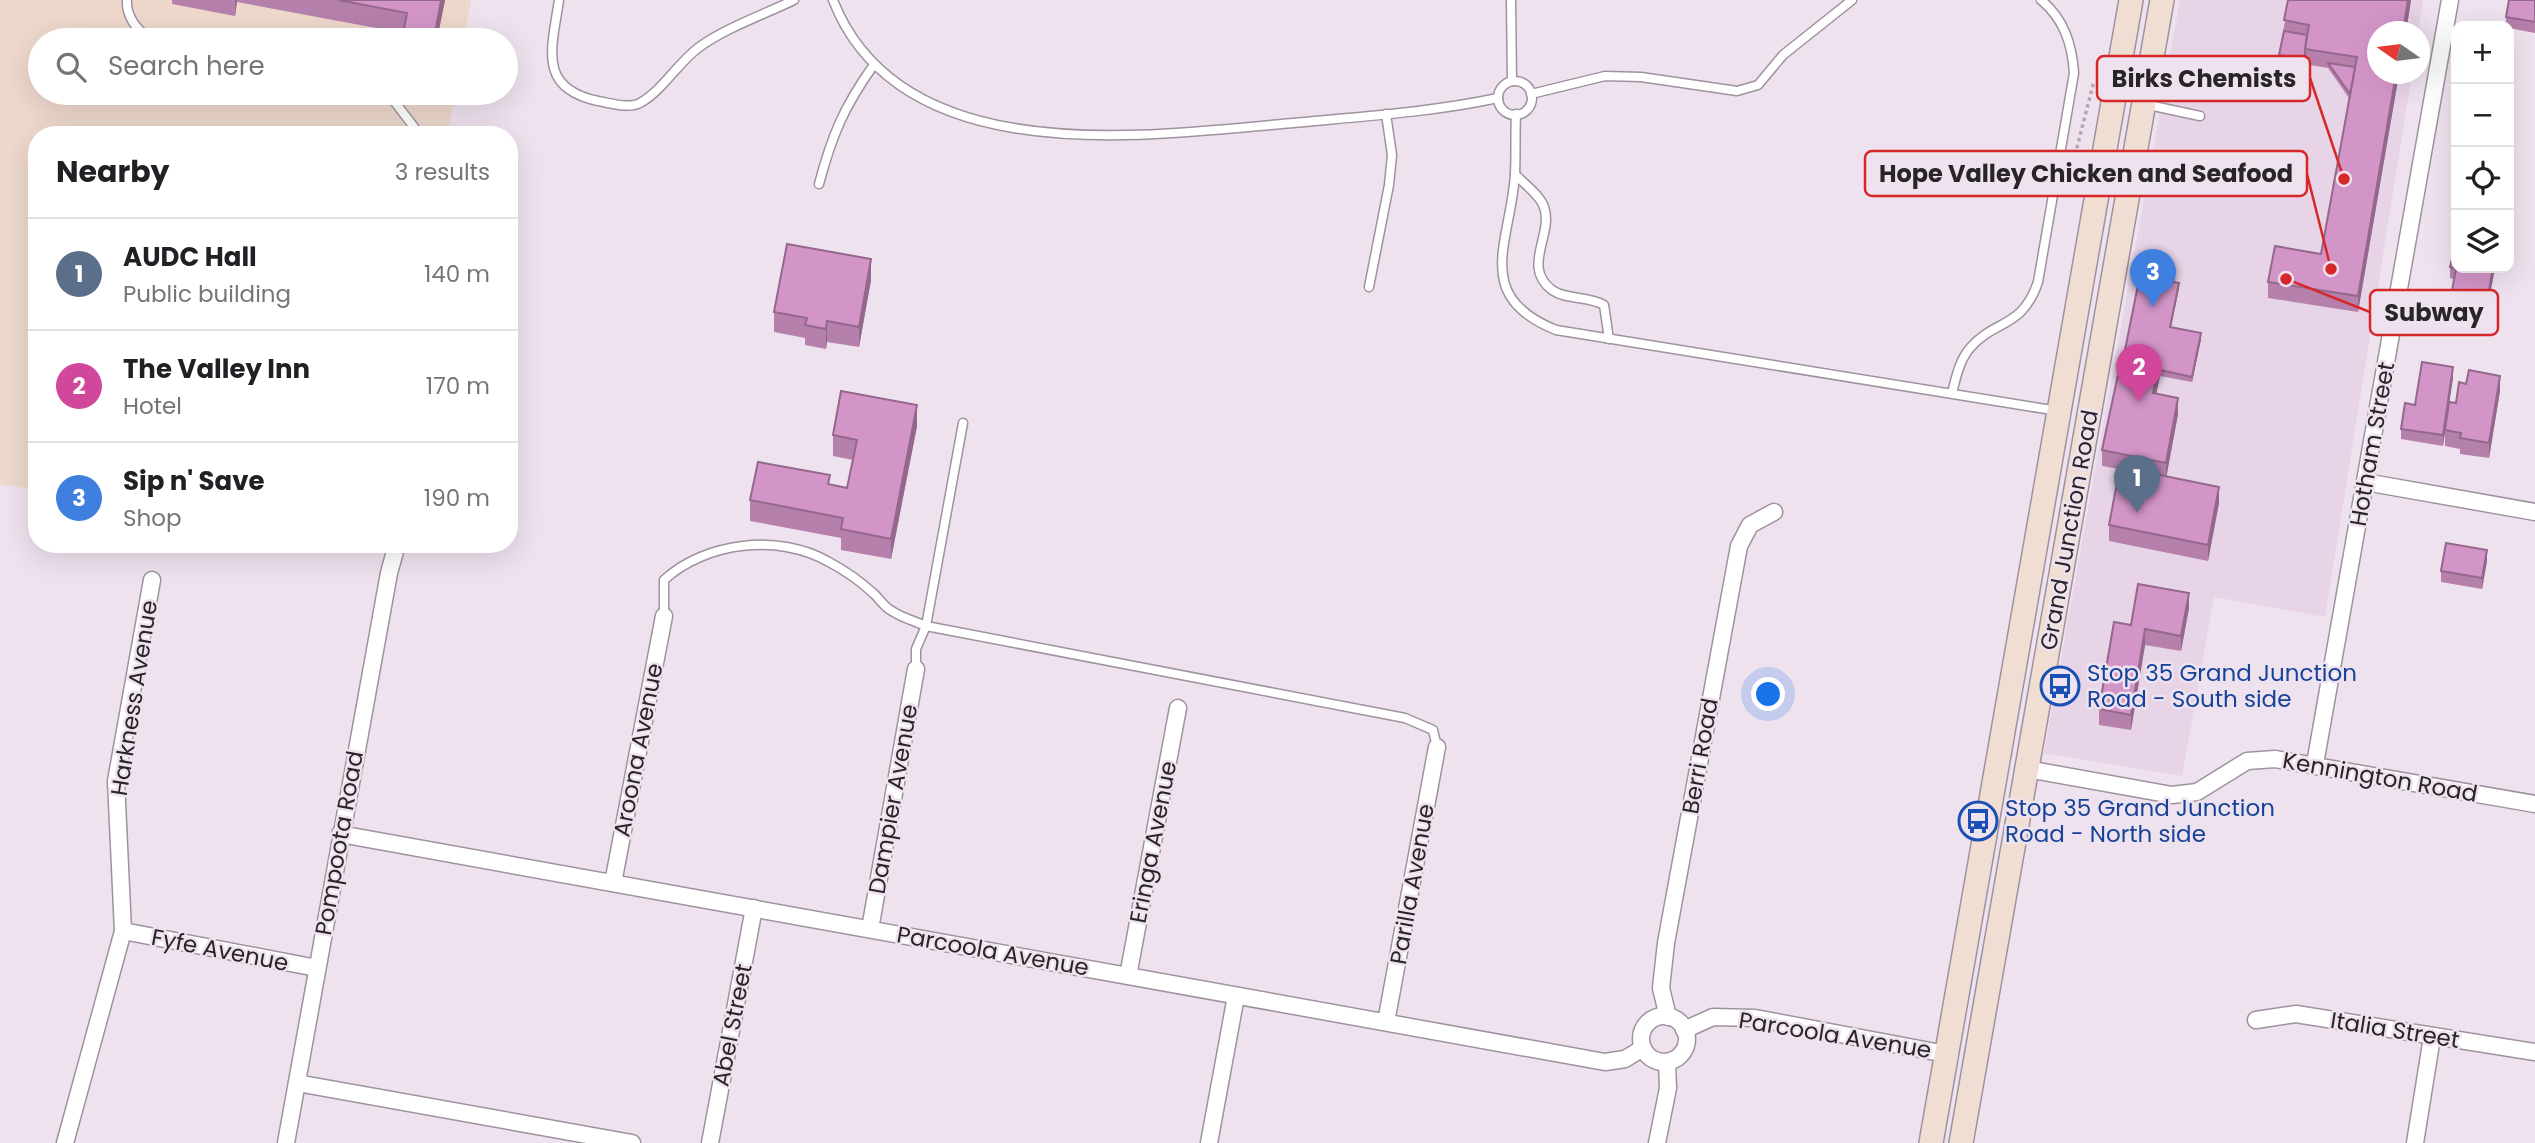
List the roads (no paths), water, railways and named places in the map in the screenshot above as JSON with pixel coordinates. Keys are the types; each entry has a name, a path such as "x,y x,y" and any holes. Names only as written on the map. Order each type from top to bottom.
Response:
{"main road":[{"name":"Grand Junction Road","path":"1961,1143 2162,0"},
{"name":"Grand Junction Road","path":"1931,1143 2118,76 2135,1"},
{"path":"2118,76 2144,103"},
{"path":"2096,201 2134,160"},
{"path":"2059,411 2089,418"},
{"path":"1998,764 2027,769"},
{"path":"1946,1054 1976,1058"}],"street":[{"name":"Hotham Street","path":"2315,764 2450,0"},
{"path":"2365,482 2535,512"},
{"name":"Berri Road","path":"1668,1017 1661,988 1667,943 1739,546 1750,525 1774,512"},
{"name":"Pompoota Road","path":"286,1143 340,834 388,573 394,553"},
{"name":"Harkness Avenue","path":"65,1143 123,932 116,781 152,580"},
{"name":"Aroona Avenue","path":"613,883 664,616"},
{"name":"Dampier Avenue","path":"870,929 916,669"},
{"name":"Eringa Avenue","path":"1128,976 1178,708"},
{"name":"Parilla Avenue","path":"1386,1021 1437,747"},
{"name":"Kennington Road","path":"2027,769 2172,795 2197,792 2248,761 2275,759 2535,804"},
{"name":"Parcoola Avenue","path":"340,834 1605,1062 1625,1059 1643,1048"},
{"name":"Abel Street","path":"710,1143 754,908"},
{"name":"Fyfe Avenue","path":"123,932 317,968"},
{"path":"1209,1143 1236,996"},
{"name":"Italia Street","path":"2256,1020 2297,1014 2535,1052"},
{"path":"1668,1017 1675,1019 1684,1030 1686,1045 1681,1054 1667,1062 1652,1059 1643,1048 1644,1028 1656,1018 1668,1017"},
{"name":"Parcoola Avenue","path":"1684,1030 1713,1017 1755,1018 1946,1054"},
{"path":"2414,1143 2432,1037"},
{"path":"1657,1143 1668,1088 1667,1062"},
{"path":"297,1083 581,1139 632,1143"}],"lane":[{"path":"127,0 128,15 136,28"},
{"path":"559,0 551,53 553,69 563,86 576,96 617,104 637,104 656,92 681,61 702,45 794,0"},
{"path":"833,0 855,45 873,66 904,90 937,108 966,117 1050,131 1115,137 1165,135 1387,114 1498,98"},
{"path":"1511,0 1512,81"},
{"path":"1531,93 1605,76 1642,77 1737,91 1758,85 1806,34 1852,0"},
{"path":"1952,393 1958,368 1971,347 2021,313 2033,299 2038,282 2074,73 2072,47 2055,12 2041,0"},
{"path":"818,184 831,136 852,96 873,66"},
{"path":"1512,81 1523,83 1531,93 1530,105 1516,114 1505,112 1498,98 1502,87 1512,81"},
{"path":"2144,103 2200,116"},
{"path":"397,105 413,126"},
{"path":"1369,287 1389,185 1392,155 1387,114"},
{"path":"1516,114 1515,174 1500,271 1506,293 1536,323 1556,330 1815,374 2059,411"},
{"path":"2134,160 2195,170"},
{"path":"1515,174 1542,202 1546,211 1537,259 1540,274 1548,287 1558,294 1593,299 1604,305 1609,339"},
{"path":"916,669 916,649 926,626 963,423"},
{"path":"664,616 664,580 673,572 714,551 765,545 803,552 831,562 859,580 889,610 926,626 1405,718 1433,730 1437,747"}],"place":[{"name":"Birks Chemists","path":"2344,179"},
{"name":"Hope Valley Chicken and Seafood","path":"2331,269"},
{"name":"Subway","path":"2286,279"},
{"name":"Sip n' Save","path":"2153,307"},
{"name":"The Valley Inn","path":"2139,402"},
{"name":"AUDC Hall","path":"2137,513"},
{"name":"Stop 35 Grand Junction Road - South side","path":"2060,686"},
{"name":"Stop 35 Grand Junction Road - North side","path":"1978,821"}]}
